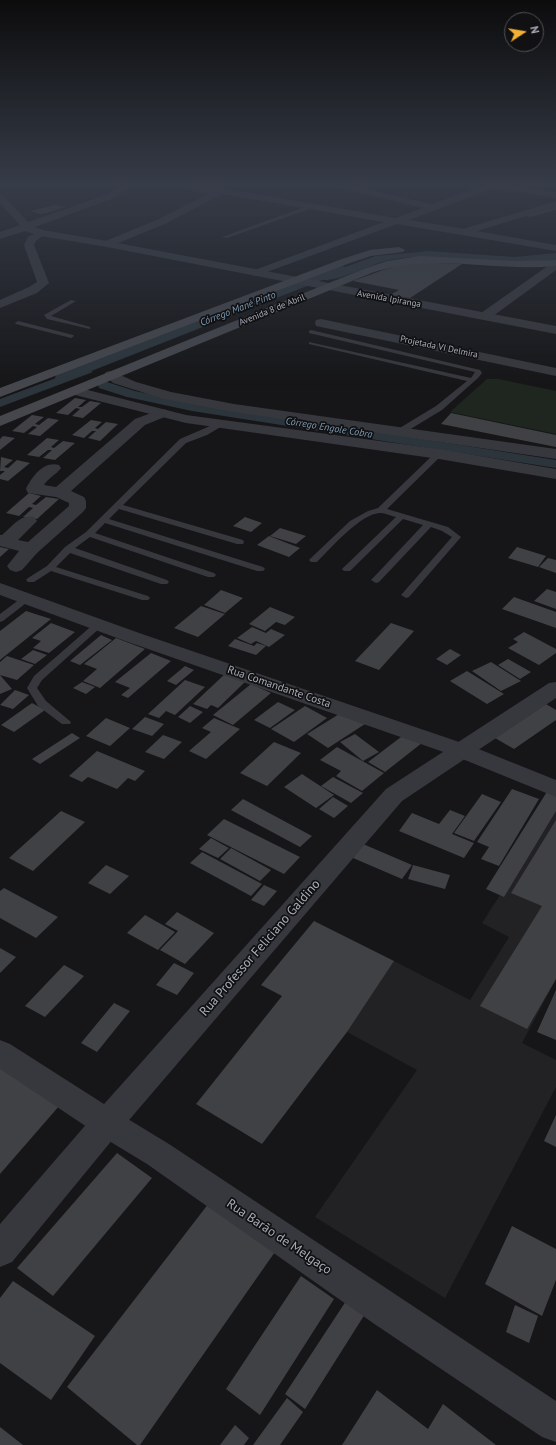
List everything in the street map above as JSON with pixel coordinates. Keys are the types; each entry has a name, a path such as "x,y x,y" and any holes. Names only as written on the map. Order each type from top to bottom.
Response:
{"main road":[{"name":"Avenida 8 de Abril","path":"0,393 299,281 346,261 385,251"},
{"name":"Avenida 8 de Abril","path":"495,251 521,253 535,251"},
{"name":"Avenida 8 de Abril","path":"0,421 326,287 384,265 411,260 444,259 520,265 556,264"}],"street":[{"path":"0,304 33,290 43,283 31,251"},
{"name":"Avenida Ipiranga","path":"145,251 556,330"},
{"path":"256,273 314,251"},
{"path":"485,316 556,264"},
{"path":"536,278 549,281"},
{"name":"Projetada VI Delmira","path":"321,323 556,372"},
{"path":"110,375 131,385 169,396 234,408 556,454"},
{"path":"76,391 162,413 220,425 438,454 556,474"},
{"path":"60,492 140,422 162,413"},
{"path":"16,566 31,549 77,508 78,500 60,492 34,489 38,479 53,468"},
{"path":"3,540 28,521"},
{"path":"3,540 31,549"},
{"name":"Rua Comandante Costa","path":"0,589 29,589 98,625 463,751 556,789"},
{"name":"Rua Professor Feliciano Galdino","path":"0,1250 107,1123 394,795 463,751 556,688"},
{"name":"Rua Barão de Melgaço","path":"0,1052 107,1123 158,1154 386,1310 556,1423"}],"lane":[{"path":"73,301 47,315 49,318 88,328"},
{"path":"18,323 71,336"},
{"path":"310,332 475,369 479,372 472,380 439,408 401,431"},
{"path":"311,343 472,380"},
{"path":"0,619 68,549 89,534 183,441 220,425"},
{"path":"381,510 438,454"},
{"path":"118,506 240,542"},
{"path":"314,560 361,516 381,510 445,529 457,537 406,595"},
{"path":"347,569 402,516"},
{"path":"103,520 260,569"},
{"path":"376,580 429,524"},
{"path":"89,534 211,574"},
{"path":"68,549 164,582"},
{"path":"50,568 145,598"},
{"path":"66,722 47,709 35,695 32,688 38,678 98,625"}],"shaded area":[{"path":"424,251 515,257 556,253 556,260 497,262 414,257 381,262 351,274 330,280 314,278 376,256"},
{"path":"83,368 93,372 0,407 0,399"},
{"path":"487,379 498,379 556,391 556,434 450,412"},
{"path":"556,808 556,979 522,1043 556,1060 556,1087 445,1298 315,1217 417,1070 347,1032 394,961 470,1000 509,937 482,923"}],"building":[{"path":"410,262 462,264 410,298 390,295 399,290 353,281 386,269"},
{"path":"75,398 86,400 78,407 82,407 90,401 101,403 83,418 72,416 80,409 76,408 68,415 56,413"},
{"path":"451,413 556,435 556,447 441,424"},
{"path":"32,415 44,417 35,424 39,425 48,418 59,420 40,436 28,434 37,427 33,426 24,433 12,431"},
{"path":"91,420 102,422 95,428 98,429 106,422 118,424 100,441 88,438 96,431 92,431 84,438 72,435"},
{"path":"3,436 15,438 0,450 0,439"},
{"path":"47,438 59,440 51,447 54,448 63,441 75,443 55,460 43,458 52,450 48,450 39,457 27,455"},
{"path":"1,457 13,460 4,467 8,468 17,460 30,463 8,481 0,479 0,475 5,471 0,471"},
{"path":"29,493 41,496 32,504 36,505 46,497 59,499 37,519 23,517 33,508 29,507 19,516 6,513"},
{"path":"245,517 262,523 251,532 233,526"},
{"path":"280,528 306,536 296,544 270,536"},
{"path":"269,536 300,548 289,557 257,545"},
{"path":"0,547 9,549 0,557"},
{"path":"517,547 546,556 538,567 508,558"},
{"path":"548,558 556,560 556,573 539,567"},
{"path":"547,589 556,592 556,609 534,601"},
{"path":"221,590 243,598 225,613 204,605"},
{"path":"514,597 556,612 556,628 502,609"},
{"path":"201,606 225,614 198,637 174,628"},
{"path":"270,607 295,617 285,625 276,622 265,631 249,624"},
{"path":"26,611 51,619 0,660 0,631"},
{"path":"51,623 75,632 49,653 33,648 41,641 32,638"},
{"path":"391,623 414,631 379,670 355,661"},
{"path":"252,627 266,633 271,629 285,635 269,647 256,641 251,644 237,638"},
{"path":"524,632 556,649 556,653 539,665 508,648 518,642 513,639"},
{"path":"101,635 112,640 80,665 70,661"},
{"path":"116,638 145,649 100,688 83,681 97,669 84,664"},
{"path":"235,639 254,646 257,643 266,646 256,655 228,646"},
{"path":"450,649 461,655 447,665 436,659"},
{"path":"33,650 47,655 35,664 21,659"},
{"path":"151,653 171,661 128,698 121,695 130,688 115,682"},
{"path":"7,656 34,665 17,680 0,675 0,662"},
{"path":"508,659 531,672 520,679 498,665"},
{"path":"491,662 521,681 501,691 472,671"},
{"path":"185,666 194,670 176,685 167,681"},
{"path":"467,671 504,694 487,704 450,681"},
{"path":"226,673 246,681 218,708 211,705 207,709 193,704"},
{"path":"0,675 12,689 0,694"},
{"path":"185,680 205,687 175,715 166,711 159,718 148,714"},
{"path":"82,682 95,687 86,694 73,688"},
{"path":"251,684 271,693 233,725 213,715"},
{"path":"15,690 29,695 13,709 0,705"},
{"path":"278,702 295,710 270,728 254,720"},
{"path":"32,703 45,710 14,732 1,725"},
{"path":"546,704 556,710 556,720 514,749 495,738"},
{"path":"190,706 203,712 190,723 178,717"},
{"path":"305,706 327,718 294,742 271,729"},
{"path":"344,711 365,724 328,748 307,734"},
{"path":"145,717 164,724 152,736 132,729"},
{"path":"106,718 130,728 110,746 86,736"},
{"path":"214,718 240,729 206,759 189,751 211,732 202,728"},
{"path":"72,733 80,738 40,764 32,759"},
{"path":"355,734 379,752 363,761 340,742"},
{"path":"405,734 422,743 385,772 368,762"},
{"path":"163,735 182,742 164,759 145,752"},
{"path":"274,742 301,753 267,786 240,773"},
{"path":"337,747 384,773 362,791 336,776 341,771 320,760"},
{"path":"97,751 145,771 135,781 128,778 117,789 88,777 82,782 69,776"},
{"path":"302,774 334,795 316,808 284,787"},
{"path":"333,777 363,793 351,803 321,786"},
{"path":"512,789 539,799 499,866 481,859 489,847 477,842"},
{"path":"548,790 556,793 556,811 504,897 486,889"},
{"path":"482,794 501,802 474,841 454,833"},
{"path":"333,797 348,806 334,818 319,809"},
{"path":"243,799 312,836 300,847 231,810"},
{"path":"450,810 465,816 452,834 474,843 464,858 399,831 412,813 439,824"},
{"path":"61,811 85,822 33,871 9,858"},
{"path":"224,819 300,857 284,874 207,835"},
{"path":"556,820 556,979 527,1029 480,1006 542,906 511,893"},
{"path":"211,838 229,848 218,858 199,849"},
{"path":"363,844 412,865 402,879 353,858"},
{"path":"231,848 271,870 260,881 220,859"},
{"path":"202,852 262,884 251,896 190,863"},
{"path":"106,865 129,876 110,894 88,883"},
{"path":"413,865 450,875 445,889 408,879"},
{"path":"264,885 277,891 264,906 251,900"},
{"path":"4,888 58,917 36,938 0,918 0,891"},
{"path":"177,912 214,933 185,964 160,950 178,931 165,924"},
{"path":"145,915 175,932 158,950 127,933"},
{"path":"314,921 394,961 347,1032 262,1144 196,1104 282,996 261,985"},
{"path":"0,948 16,957 0,973"},
{"path":"174,963 194,973 177,995 156,985"},
{"path":"64,965 84,976 45,1017 25,1006"},
{"path":"556,990 556,1040 537,1032"},
{"path":"114,1003 130,1011 97,1052 81,1043"},
{"path":"0,1068 60,1105 0,1174"},
{"path":"556,1115 556,1147 544,1141"},
{"path":"117,1153 152,1178 53,1296 17,1268"},
{"path":"209,1203 277,1249 140,1445 137,1445 67,1387"},
{"path":"512,1226 556,1249 556,1280 542,1316 485,1284"},
{"path":"301,1276 334,1299 260,1415 226,1389"},
{"path":"13,1281 95,1336 51,1400 0,1363 0,1298"},
{"path":"346,1301 365,1314 305,1409 285,1394"},
{"path":"515,1305 538,1316 529,1343 506,1332"},
{"path":"377,1390 428,1429 443,1404 496,1445 342,1445"},
{"path":"287,1398 303,1412 280,1445 253,1445"},
{"path":"235,1425 249,1438 244,1445 220,1445"},
{"path":"0,1427 23,1445 0,1445"}],"waterway":[{"name":"Córrego Mané Pinto","path":"61,378 341,269"},
{"name":"Córrego Engole Cobra","path":"104,385 132,394 192,407 556,464"}]}
